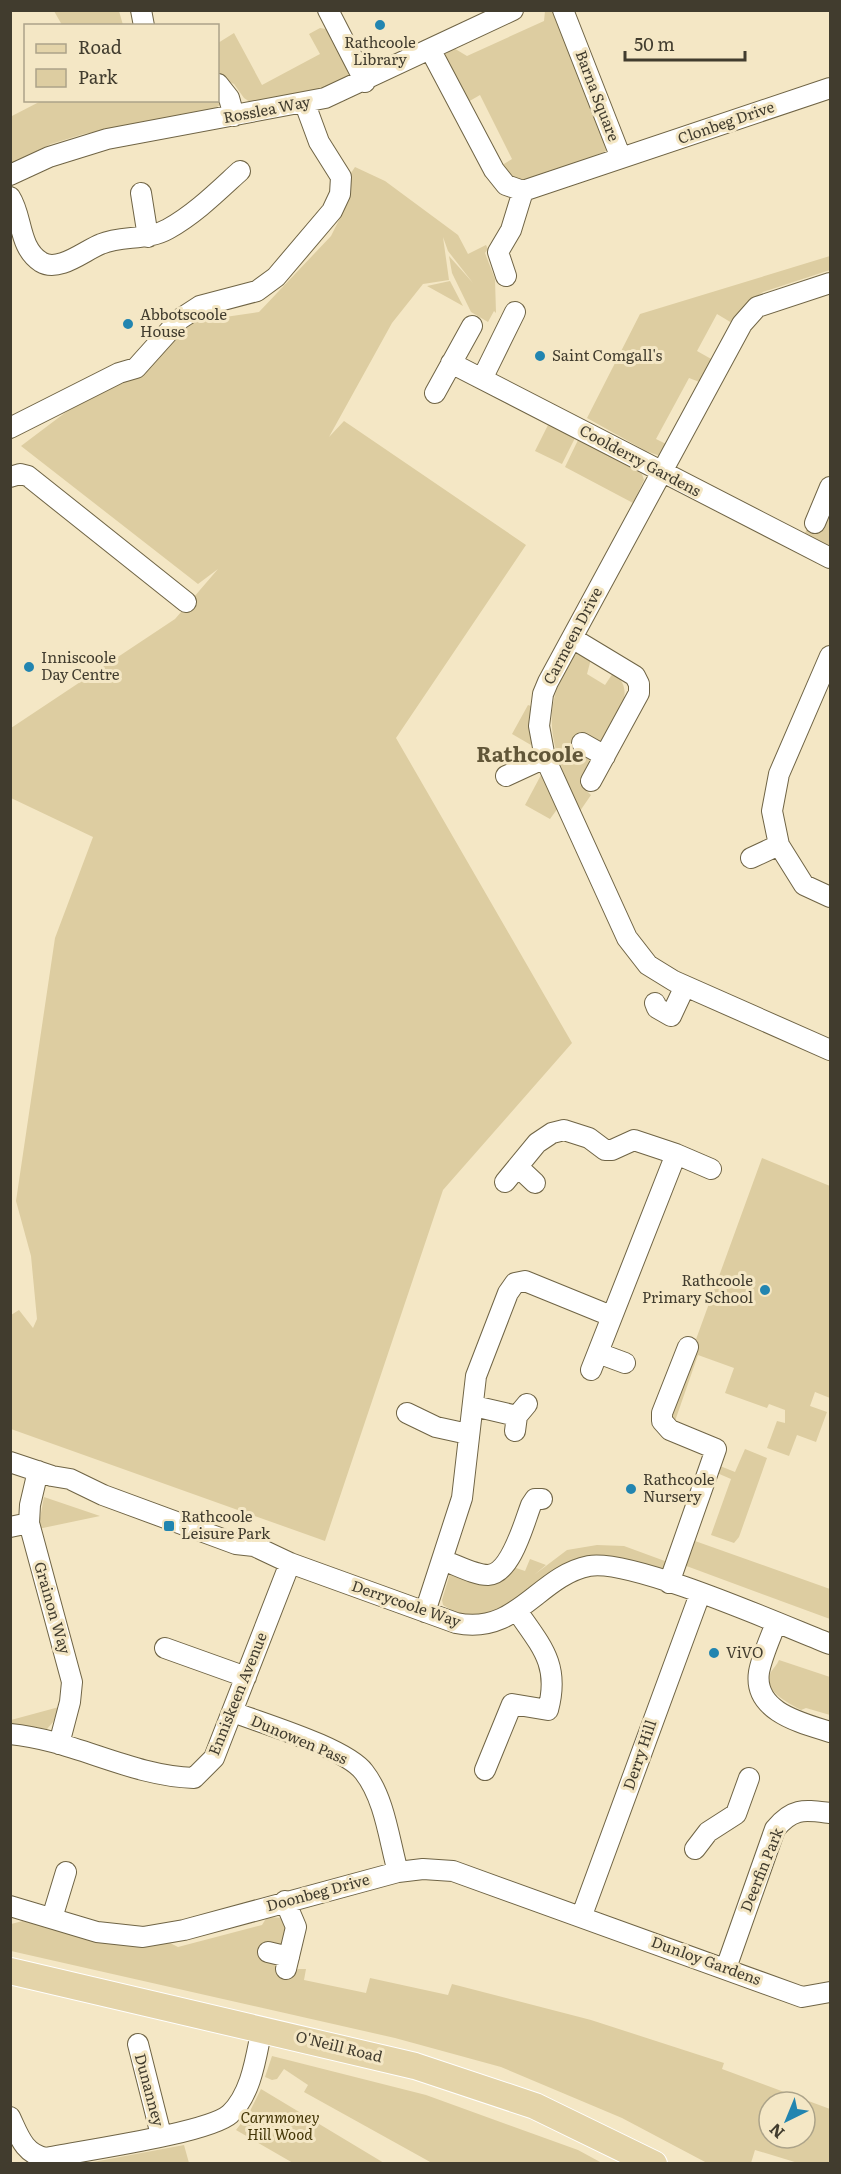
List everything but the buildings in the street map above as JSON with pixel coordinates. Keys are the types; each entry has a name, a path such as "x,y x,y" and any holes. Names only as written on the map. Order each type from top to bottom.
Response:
{"main road":[{"name":"O'Neill Road","path":"10,1971 262,2028 415,2066 535,2106 594,2132 654,2163"}],"street":[{"path":"328,10 365,82"},
{"name":"Rosslea Way","path":"10,176 79,146 304,104 365,82 513,10"},
{"name":"Barna Square","path":"523,191 621,158 563,10"},
{"path":"430,49 494,170 507,185 523,191 511,230 498,252 506,276"},
{"path":"219,85 229,98 234,116"},
{"name":"Clonbeg Drive","path":"621,158 831,88"},
{"path":"10,428 119,373 136,368 180,319 200,306 257,291 276,277 332,210 340,194 341,177 319,142 304,104"},
{"path":"10,197 22,238 42,263 60,264 102,243 148,237 166,230 190,215 240,171"},
{"path":"141,193 148,237"},
{"name":"Carmeen Drive","path":"831,283 757,307 742,324 543,694 539,726 545,758 627,938 648,965 685,986 831,1050"},
{"path":"482,379 515,312"},
{"path":"435,393 472,326"},
{"name":"Coolderry Gardens","path":"451,363 831,558"},
{"path":"10,477 20,474 28,476 186,602"},
{"path":"572,638 634,676 639,684 639,693 591,781"},
{"path":"831,656 774,792 772,811 779,845 804,885 831,897"},
{"path":"582,743 605,756"},
{"path":"506,776 545,758"},
{"path":"751,858 779,845"},
{"path":"655,1003 657,1008 671,1016 685,986"},
{"path":"505,1182 537,1143 552,1133 564,1130 589,1138 605,1150 612,1150 634,1140 711,1169"},
{"path":"625,1363 595,1362 676,1154"},
{"path":"518,1167 536,1183"},
{"path":"426,1612 462,1498 476,1376 508,1293 515,1283 525,1281 611,1316"},
{"path":"669,1583 716,1449 670,1430 662,1421 662,1413 688,1347"},
{"path":"474,1406 520,1417"},
{"path":"407,1413 436,1427 468,1434"},
{"name":"Derrycoole Way","path":"10,1462 79,1482 103,1495 236,1544 251,1545 290,1563 470,1626 501,1620 556,1583 588,1566 605,1565 669,1583 831,1644"},
{"name":"Grainon Way","path":"38,1471 30,1505 20,1525 72,1682 70,1702 59,1744"},
{"path":"442,1560 481,1574 490,1575 498,1571 510,1557 531,1505 536,1499 542,1499"},
{"name":"Enniskeen Avenue","path":"10,1734 59,1744 165,1777 194,1778 214,1758 290,1563"},
{"name":"Derry Hill","path":"582,1916 700,1594"},
{"path":"485,1770 487,1741 512,1704 548,1710 553,1688 548,1659 517,1611"},
{"path":"776,1623 759,1673 761,1692 771,1707 794,1720 831,1732"},
{"path":"165,1648 246,1677"},
{"name":"Dunowen Pass","path":"233,1713 344,1755 363,1770 378,1797 398,1872"},
{"path":"695,1849 708,1832 736,1814 750,1778"},
{"name":"Deerfin Park","path":"726,1968 775,1829 786,1816 804,1810 831,1813"},
{"name":"Doonbeg Drive","path":"10,1906 97,1932 143,1937 184,1930 398,1872 423,1869 453,1871 582,1916"},
{"path":"52,1918 66,1872"},
{"path":"268,1952 288,1963 296,1927 285,1901"},
{"name":"Dunloy Gardens","path":"582,1916 802,1996 831,1992"},
{"name":"Dunanney","path":"10,2117 24,2146 33,2155 46,2158 218,2122 230,2114 247,2086 262,2028"},
{"name":"Dunanney","path":"138,2044 161,2135"}],"green space":[{"path":"54,11 119,11 123,24 61,24"},
{"path":"545,11 554,11 607,139 606,151 532,183 512,181 494,170 512,159 480,95 461,106 445,55 452,47 467,56 544,21"},
{"path":"320,28 326,29 349,72 348,79 301,96 250,102 244,98 234,84 219,77 219,42 234,33 262,85 320,54 309,34"},
{"path":"219,99 220,105 210,111 84,134 51,144 11,164 10,117 39,102 219,102"},
{"path":"355,167 385,181 458,235 468,254 486,245 488,249 485,253 495,279 496,313 494,311 488,322 471,312 452,273 449,256 473,283 448,251 443,237 449,280 423,284 392,323 329,437 344,421 526,545 396,738 572,1043 443,1190 325,1541 11,1429 11,1315 19,1310 33,1328 37,1319 31,1256 16,1201 55,938 93,837 11,798 11,728 175,619 218,569 198,584 21,446 184,323 259,312 331,236 344,210 345,182"},
{"path":"830,256 830,270 763,292 754,298 732,323 717,314 697,351 713,360 702,383 689,378 656,439 668,445 660,456 646,451 587,418 640,314"},
{"path":"450,281 463,306 427,286"},
{"path":"549,423 576,436 562,464 535,451"},
{"path":"579,438 642,474 644,480 633,503 565,467"},
{"path":"830,516 830,547 804,535 808,527 820,532"},
{"path":"577,653 591,659 587,674 605,685 613,673 621,680 624,688 622,707 602,743 580,732 572,746 592,761 580,785 591,795 580,811 560,762 552,729 555,695 567,667"},
{"path":"528,705 531,706 531,745 512,734"},
{"path":"541,775 558,808 550,819 525,805"},
{"path":"762,1158 830,1186 830,1398 815,1392 810,1406 827,1412 816,1442 797,1435 789,1456 767,1448 777,1421 785,1423 785,1410 769,1404 767,1408 725,1393 734,1368 698,1355 675,1421 667,1419"},
{"path":"745,1449 767,1458 739,1537 734,1543 711,1535 731,1479 717,1473 720,1466 735,1472"},
{"path":"44,1497 100,1516 38,1529"},
{"path":"695,1541 830,1589 830,1619 681,1564 690,1543"},
{"path":"597,1545 624,1546 673,1564 665,1574 610,1557 502,1610 483,1616 458,1614 443,1605 442,1600 451,1570 510,1566 525,1571 530,1559 546,1565 534,1575 567,1550"},
{"path":"779,1660 830,1677 830,1715 806,1708 801,1710 778,1696 770,1685 769,1679"},
{"path":"59,1707 53,1722 47,1729 11,1724 11,1720"},
{"path":"267,1917 284,1918 287,1924 277,1963 287,1976 298,1969 306,1969 304,1980 366,1993 370,1978 448,1995 452,1984 591,2020 724,2063 722,2069 779,2090 757,2090 757,2150 817,2150 817,2104 830,2109 830,2163 798,2163 755,2150 751,2163 707,2163 622,2118 501,2067 395,2038 11,1951 11,1924 23,1921 118,1945 170,1943 178,1947 262,1925"},
{"path":"272,2056 426,2095 578,2150 602,2163 432,2163 304,2092 308,2085 284,2069 277,2079 272,2080 265,2077"},
{"name":"Carnmoney Hill Wood","path":"261,2089 384,2163 293,2163 236,2130 249,2113"},
{"path":"184,2145 189,2163 88,2163"}],"place":[{"name":"Rathcoole Library","path":"380,25"},
{"name":"Abbotscoole House","path":"128,324"},
{"name":"Saint Comgall's","path":"540,356"},
{"name":"Inniscoole Day Centre","path":"29,667"},
{"name":"Rathcoole Primary School","path":"765,1290"},
{"name":"Rathcoole Nursery","path":"631,1489"},
{"name":"Rathcoole Leisure Park","path":"169,1526"},
{"name":"ViVO","path":"714,1653"}],"district":[{"name":"Rathcoole","path":"530,755"}]}
